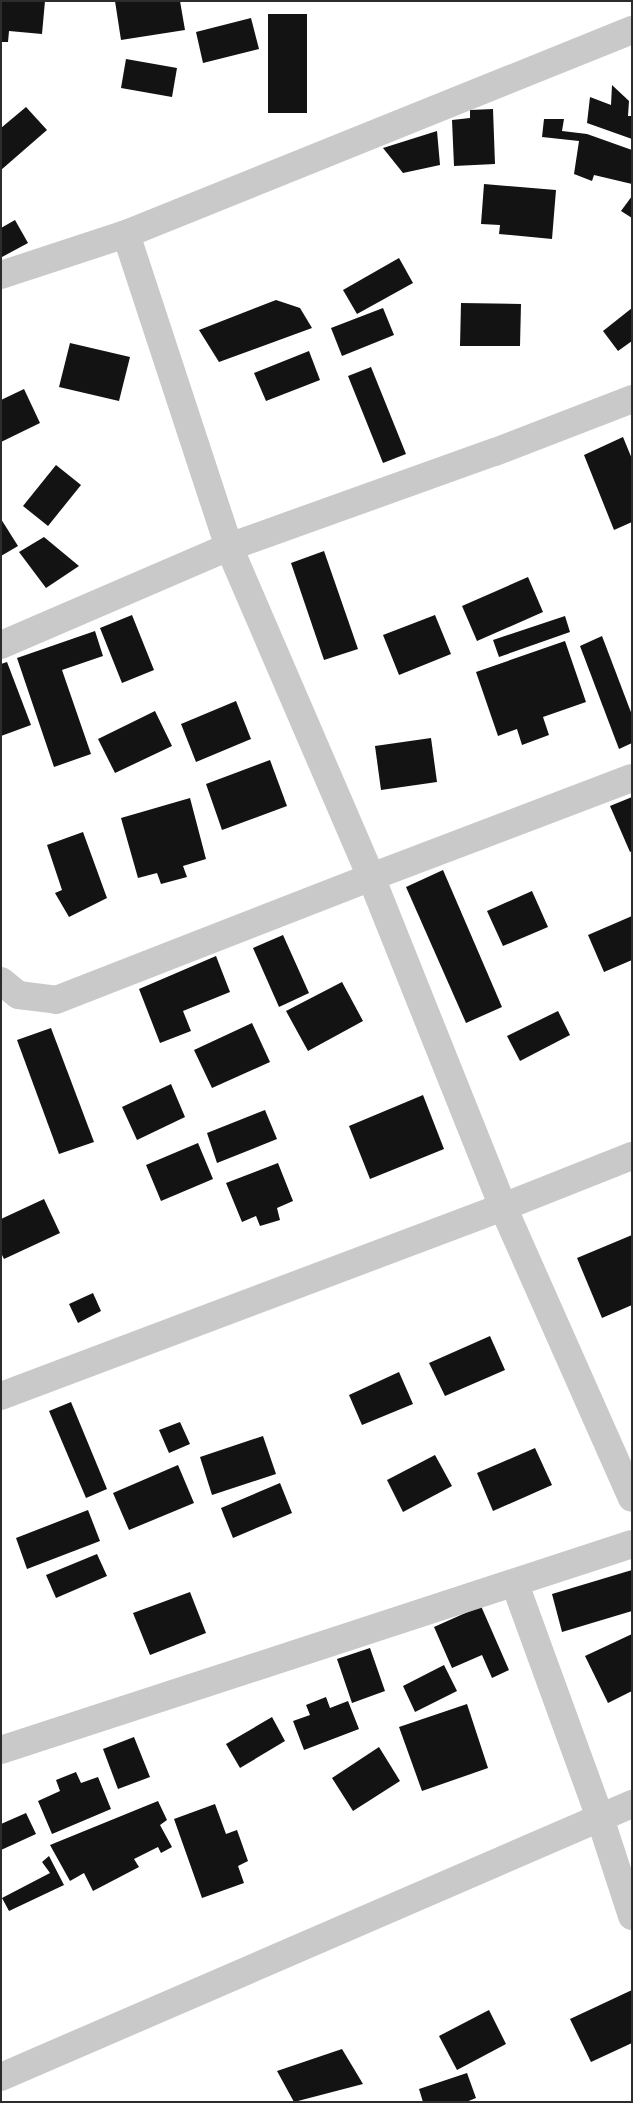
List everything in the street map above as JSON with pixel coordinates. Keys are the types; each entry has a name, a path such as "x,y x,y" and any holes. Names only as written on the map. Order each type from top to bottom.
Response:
{"street":[{"path":"1,275 126,234 632,30"},
{"path":"126,234 229,547 371,876 503,1207 632,1498"},
{"path":"1,645 229,547 495,452 632,399"},
{"path":"1,981 18,995 56,1000 371,876 632,778"},
{"path":"1,1396 503,1207 632,1156"},
{"path":"1,1750 515,1584 632,1544"},
{"path":"515,1584 600,1818 632,1916"},
{"path":"1,2077 632,1804"}],"building":[{"path":"1,1 45,1 42,34 9,31 8,42 1,42"},
{"path":"115,1 180,1 185,30 121,40"},
{"path":"268,14 307,14 307,113 268,113"},
{"path":"251,18 259,49 203,63 196,32"},
{"path":"126,59 177,68 172,97 121,88"},
{"path":"612,85 629,101 628,116 632,116 632,139 587,123 590,97 611,105"},
{"path":"26,107 47,130 1,170 1,128"},
{"path":"493,109 495,164 454,166 452,120 470,118 470,110"},
{"path":"544,119 564,119 562,131 587,134 632,150 632,184 594,175 592,181 574,174 579,141 542,137"},
{"path":"437,131 440,165 403,173 383,148"},
{"path":"484,184 556,190 552,239 499,234 500,225 481,224"},
{"path":"632,196 632,218 621,211"},
{"path":"15,220 28,243 2,257 1,228"},
{"path":"399,258 413,283 357,314 343,290"},
{"path":"276,300 300,308 312,328 219,362 199,330"},
{"path":"461,303 521,304 520,346 460,346"},
{"path":"383,308 394,335 342,356 331,328"},
{"path":"632,308 632,341 618,351 603,331"},
{"path":"70,343 130,357 119,401 59,387"},
{"path":"309,351 320,380 266,401 254,373"},
{"path":"371,367 406,454 383,463 348,376"},
{"path":"24,389 40,423 1,442 1,400"},
{"path":"623,437 632,459 632,522 614,530 584,455"},
{"path":"56,465 81,485 48,526 23,506"},
{"path":"1,519 18,546 1,556"},
{"path":"44,537 79,566 46,588 19,552"},
{"path":"324,551 358,649 324,660 291,563"},
{"path":"528,577 543,612 477,641 462,606"},
{"path":"132,615 154,670 122,683 100,628"},
{"path":"435,615 451,654 399,675 383,635"},
{"path":"565,616 570,632 499,657 493,640"},
{"path":"95,631 103,656 62,670 91,754 54,767 17,658"},
{"path":"602,636 632,715 632,743 619,749 580,646"},
{"path":"565,641 586,702 543,717 549,735 522,745 517,729 498,736 476,672"},
{"path":"7,662 31,725 1,736 1,664"},
{"path":"236,701 251,739 196,762 181,724"},
{"path":"155,711 172,746 115,773 98,739"},
{"path":"431,738 437,782 381,790 375,746"},
{"path":"270,760 287,806 222,830 206,784"},
{"path":"632,797 632,851 630,852 610,806"},
{"path":"190,798 206,859 183,866 187,877 161,884 157,873 138,878 121,818"},
{"path":"83,832 107,898 69,917 55,893 62,890 47,845"},
{"path":"443,870 502,1007 466,1023 406,887"},
{"path":"532,891 548,927 503,946 487,911"},
{"path":"632,916 632,960 604,972 588,935"},
{"path":"283,935 309,993 279,1007 253,948"},
{"path":"216,956 230,992 183,1011 191,1031 160,1043 139,989"},
{"path":"342,982 363,1021 308,1051 286,1011"},
{"path":"558,1011 570,1035 520,1061 507,1036"},
{"path":"252,1023 270,1062 212,1088 194,1050"},
{"path":"51,1028 94,1142 59,1154 17,1040"},
{"path":"171,1084 185,1117 137,1140 122,1107"},
{"path":"423,1095 444,1149 370,1179 349,1126"},
{"path":"265,1110 277,1139 217,1163 207,1133"},
{"path":"198,1143 213,1179 161,1201 146,1165"},
{"path":"278,1163 293,1201 277,1208 280,1220 260,1226 256,1216 242,1222 226,1183"},
{"path":"44,1199 60,1233 4,1259 1,1253 1,1219"},
{"path":"632,1235 632,1305 602,1318 577,1258"},
{"path":"93,1293 101,1311 78,1323 69,1304"},
{"path":"490,1336 505,1370 445,1396 429,1363"},
{"path":"399,1372 413,1404 362,1425 349,1395"},
{"path":"71,1402 107,1489 86,1498 49,1411"},
{"path":"180,1422 190,1444 169,1453 159,1430"},
{"path":"263,1436 276,1474 212,1495 200,1457"},
{"path":"535,1448 552,1485 493,1511 477,1473"},
{"path":"435,1455 452,1486 403,1512 387,1480"},
{"path":"178,1465 194,1503 129,1530 113,1493"},
{"path":"280,1483 292,1513 233,1538 221,1508"},
{"path":"88,1510 100,1541 27,1569 16,1538"},
{"path":"97,1554 107,1576 56,1598 46,1575"},
{"path":"632,1570 632,1611 562,1632 552,1594"},
{"path":"190,1592 206,1633 150,1655 133,1613"},
{"path":"481,1606 509,1670 492,1678 482,1655 452,1668 434,1627"},
{"path":"632,1634 632,1691 608,1703 585,1656"},
{"path":"370,1648 385,1691 352,1703 337,1659"},
{"path":"444,1665 457,1691 415,1712 403,1686"},
{"path":"326,1697 330,1708 348,1701 359,1729 304,1750 293,1721 310,1715 306,1705"},
{"path":"467,1704 488,1768 422,1791 399,1727"},
{"path":"272,1717 285,1741 240,1768 226,1744"},
{"path":"134,1737 150,1777 118,1789 103,1749"},
{"path":"379,1747 400,1781 353,1811 332,1778"},
{"path":"76,1772 81,1783 98,1777 111,1809 52,1834 38,1801 60,1791 56,1780"},
{"path":"158,1801 167,1820 160,1825 172,1847 161,1853 158,1847 134,1859 139,1867 93,1891 84,1873 70,1881 50,1845"},
{"path":"215,1804 226,1834 237,1830 248,1861 238,1866 244,1883 202,1898 174,1819"},
{"path":"26,1813 36,1834 1,1850 1,1824"},
{"path":"49,1856 64,1885 9,1911 2,1898 50,1873 42,1862"},
{"path":"632,1990 632,2043 591,2062 570,2019"},
{"path":"489,2010 506,2044 457,2070 439,2036"},
{"path":"342,2049 363,2084 294,2102 277,2071"},
{"path":"467,2073 476,2098 466,2102 423,2102 419,2089"}]}
